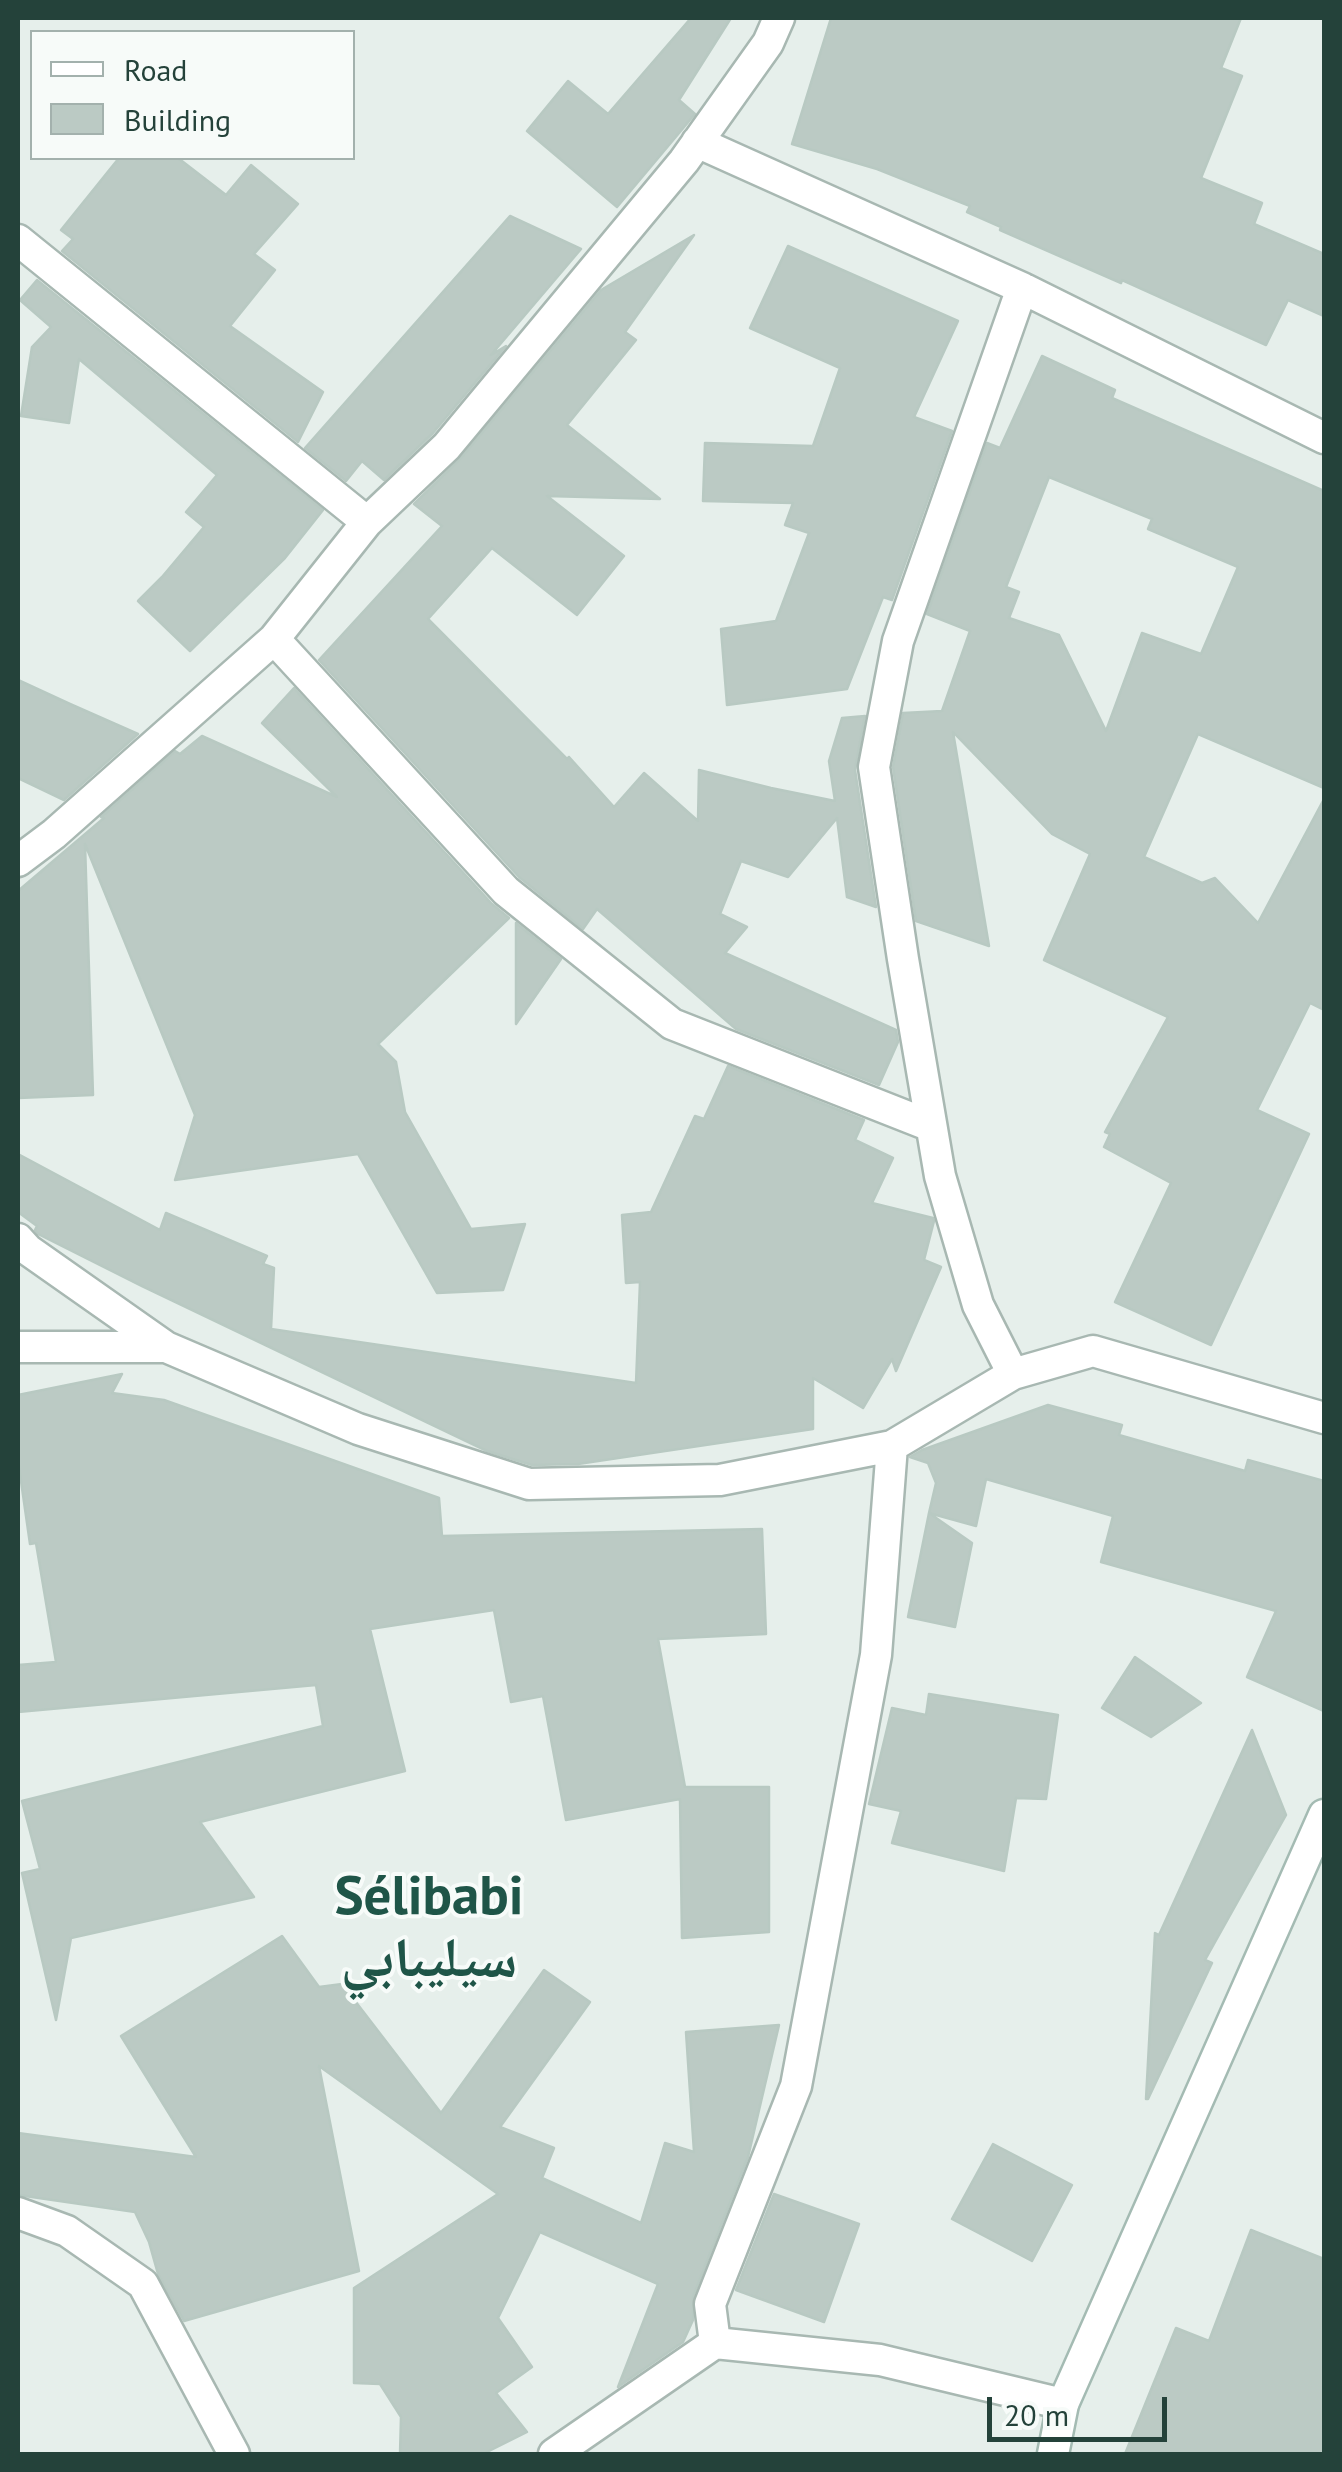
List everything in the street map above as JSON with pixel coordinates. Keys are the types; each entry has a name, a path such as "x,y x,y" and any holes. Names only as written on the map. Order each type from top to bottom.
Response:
{"street":[{"path":"18,862 274,639 367,522 447,446 684,161 768,43 779,18"},
{"path":"697,142 1022,288 1324,438"},
{"path":"18,240 367,522"},
{"path":"1013,1374 978,1305 940,1176 874,767 898,641 1022,288"},
{"path":"274,639 506,891 672,1024 932,1126"},
{"path":"18,1239 166,1347 358,1429 530,1484 720,1480 892,1446 1013,1374 1093,1351 1324,1418"},
{"path":"18,1347 166,1347"},
{"path":"715,2343 710,2304 796,2086 876,1655 892,1446"},
{"path":"1053,2454 1063,2404 1324,1815"},
{"path":"18,2212 67,2231 143,2284 234,2454"},
{"path":"554,2454 715,2343 880,2360 1063,2404"}],"building":[{"path":"691,18 731,18 679,100 695,114 617,207 527,131 568,81 608,114"},
{"path":"831,18 1241,18 1221,68 1242,76 1201,178 1262,203 1254,224 1324,254 1324,316 1288,300 1266,345 1000,230 1001,227 967,212 970,206 877,169 792,144"},
{"path":"117,160 181,160 226,195 251,165 298,204 254,254 275,270 230,326 323,392 298,442 62,251 73,239 61,230"},
{"path":"510,216 581,249 491,355 506,346 433,433 384,480 362,461 346,481 305,448"},
{"path":"694,235 625,332 636,340 567,425 660,499 547,496 624,556 577,615 492,548 428,619 569,757 614,807 644,773 698,821 699,770 835,801 829,761 842,718 865,716 855,770 876,907 847,897 837,818 788,877 741,861 720,914 747,927 725,953 896,1030 898,1042 879,1085 736,1029 597,909 583,929 519,877 319,660 442,526 414,504 461,458 601,290"},
{"path":"788,246 958,321 914,417 952,431 892,600 883,597 847,689 727,705 721,629 776,621 809,533 785,525 793,503 703,501 705,443 813,446 840,368 750,328"},
{"path":"37,280 323,510 285,558 190,651 138,601 204,527 186,512 217,475 79,359 69,423 21,416 32,347 51,327 20,300"},
{"path":"1042,356 1115,390 1112,398 1324,491 1324,788 1198,734 1144,857 1202,883 1215,878 1258,923 1324,799 1324,1010 1310,1003 1257,1110 1309,1134 1211,1345 1115,1302 1171,1183 1104,1147 1110,1134 1105,1132 1168,1017 1044,960 1090,854 1052,834 953,732 989,946 916,921 893,767 903,713 942,711 970,631 927,614 987,443 1000,448","holes":["1049,477 1152,519 1148,529 1238,567 1201,654 1142,633 1106,731 1059,635 1009,618 1019,592 1006,587"]},
{"path":"18,680 138,734 64,800 18,778"},
{"path":"294,688 509,918 378,1044 396,1062 405,1112 471,1229 525,1224 503,1290 437,1293 358,1154 175,1180 195,1115 85,844 93,1095 18,1098 18,891 175,751 180,754 202,736 337,797 262,723"},
{"path":"516,923 561,959 516,1024"},
{"path":"728,1066 864,1120 855,1140 893,1158 872,1203 934,1221 924,1260 941,1267 896,1371 892,1359 863,1408 813,1378 813,1429 578,1464 532,1465 487,1451 142,1286 38,1234 37,1226 18,1212 18,1154 160,1230 166,1213 267,1256 263,1264 274,1268 271,1329 636,1383 640,1282 626,1283 622,1215 651,1212 695,1116 704,1119"},
{"path":"122,1374 112,1393 164,1400 439,1498 442,1536 762,1529 766,1634 658,1639 685,1787 769,1787 769,1932 682,1938 680,1799 566,1820 543,1696 511,1702 494,1610 370,1629 405,1771 200,1822 254,1897 71,1938 56,2020 22,1873 40,1869 22,1801 323,1726 316,1685 18,1712 18,1665 56,1662 36,1543 30,1544 18,1460 18,1395"},
{"path":"1048,1405 1122,1425 1119,1435 1245,1471 1248,1460 1324,1481 1324,1711 1247,1677 1276,1611 1101,1562 1113,1516 986,1479 976,1526 929,1513 936,1483 928,1463 910,1457"},
{"path":"929,1513 972,1543 955,1627 908,1617"},
{"path":"1135,1657 1201,1703 1151,1737 1102,1708"},
{"path":"929,1694 1058,1715 1046,1799 1016,1798 1004,1871 892,1843 901,1811 869,1804 892,1708 926,1715"},
{"path":"1252,1730 1286,1815 1205,1960 1212,1963 1146,2099 1155,1933 1159,1935"},
{"path":"282,1936 319,1987 342,1984 441,2113 544,1970 590,2002 500,2127 554,2148 542,2178 641,2223 665,2143 694,2152 686,2032 779,2025 748,2157 693,2297 693,2320 683,2342 618,2387 658,2284 540,2232 498,2318 532,2367 496,2393 527,2432 483,2454 400,2454 401,2417 380,2384 354,2383 354,2288 498,2194 319,2066 359,2271 184,2321 158,2274 135,2212 18,2195 18,2133 196,2157 121,2036"},
{"path":"993,2144 1072,2185 1032,2261 952,2219"},
{"path":"774,2194 859,2224 824,2322 736,2290"},
{"path":"1251,2230 1324,2259 1324,2454 1125,2454 1176,2328 1209,2341"}],"district":[{"name":"Sélibabi سيليبابي","path":"429,1930"}]}
